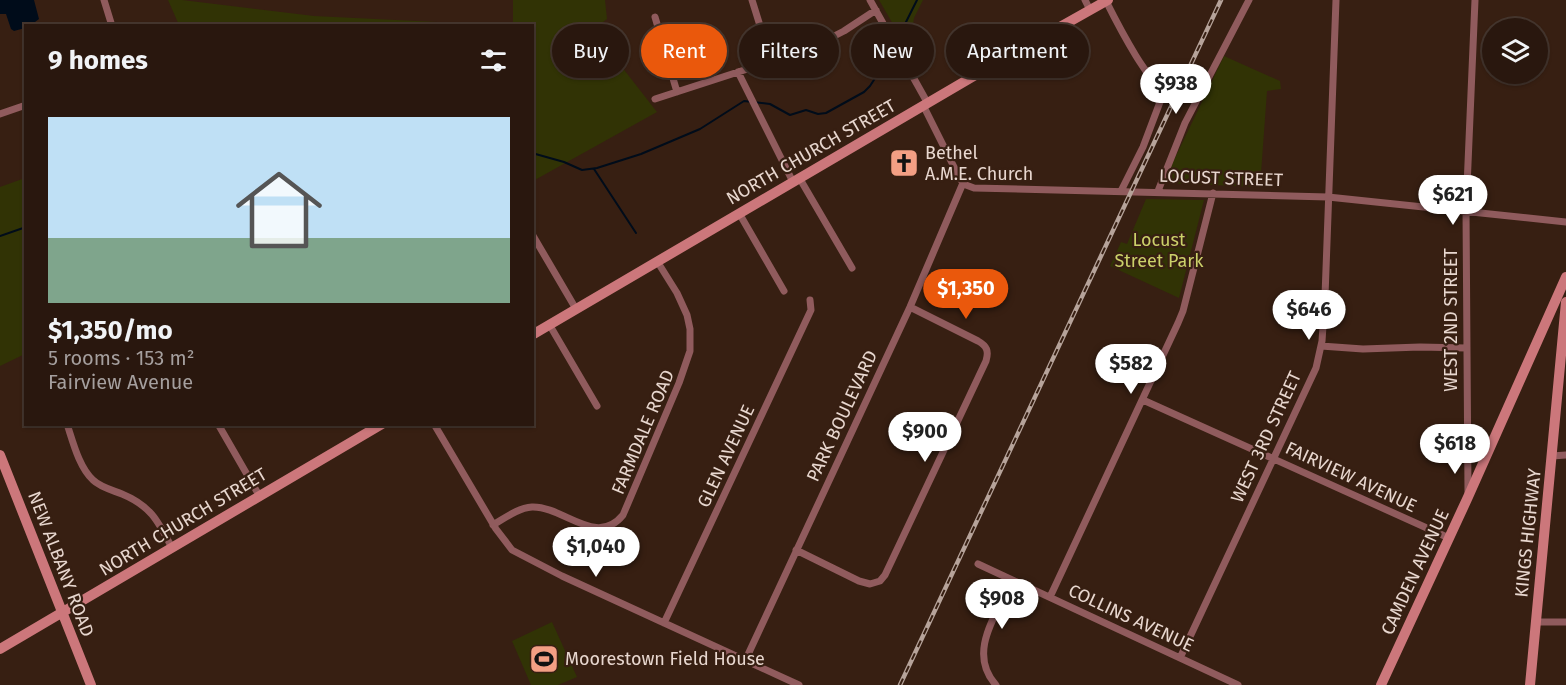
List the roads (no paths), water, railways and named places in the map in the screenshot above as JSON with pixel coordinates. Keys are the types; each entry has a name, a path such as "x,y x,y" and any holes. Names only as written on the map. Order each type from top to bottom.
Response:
{"main road":[{"name":"NORTH CHURCH STREET","path":"534,333 925,104 1087,5 1107,1"},
{"name":"CAMDEN AVENUE","path":"1381,685 1566,277"},
{"name":"KINGS HIGHWAY","path":"1530,685 1552,456 1563,384 1563,327 1566,302"},
{"path":"1538,342 1548,328 1563,327"},
{"name":"NORTH CHURCH STREET","path":"0,649 260,497 363,429"},
{"name":"NEW ALBANY ROAD","path":"0,455 91,685"}],"street":[{"path":"104,0 111,24"},
{"path":"752,0 759,24"},
{"path":"870,0 925,104 963,183"},
{"path":"1158,191 1185,123 1249,0"},
{"name":"WEST 3RD STREET","path":"1180,658 1316,368 1321,346 1336,0"},
{"name":"WEST 2ND STREET","path":"1468,497 1466,210 1475,0"},
{"path":"1107,1 1157,90 1160,102 1143,147 1121,191"},
{"path":"839,33 876,10"},
{"path":"655,17 677,92"},
{"path":"655,99 738,72 796,180 852,268"},
{"path":"0,114 24,106"},
{"name":"LOCUST STREET","path":"963,183 980,189 1158,191 1328,197 1566,222"},
{"name":"PARK BOULEVARD","path":"745,661 910,307 963,183"},
{"path":"1050,597 1183,311 1213,193"},
{"path":"739,213 784,291"},
{"path":"534,237 576,309"},
{"name":"FARMDALE ROAD","path":"493,525 517,511 532,507 551,511 598,528 612,526 623,515 680,384 690,351 690,329 687,315 678,293 657,261"},
{"name":"GLEN AVENUE","path":"664,624 811,310 810,300"},
{"path":"796,550 859,581 870,584 882,579 892,562 987,357 987,347 978,341 910,307"},
{"path":"549,324 597,406"},
{"path":"1321,346 1363,349 1466,348"},
{"name":"FAIRVIEW AVENUE","path":"1143,400 1449,538"},
{"path":"68,426 82,464 91,478 148,508 172,548"},
{"path":"219,426 260,497"},
{"path":"435,426 507,546 523,556 664,624 800,685"},
{"path":"1552,456 1566,455"},
{"name":"COLLINS AVENUE","path":"978,564 1238,685"},
{"path":"996,685 985,668 983,647 987,633 1012,580"},
{"path":"1536,622 1566,622"}],"water":[{"path":"0,0 34,0 39,19 32,24 24,24 24,28 14,31 11,29 6,14 0,14"}],"waterway":[{"path":"905,24 917,0"},
{"path":"534,154 582,170 597,168 641,154 700,129 744,101 770,104 790,115 806,110 818,114 826,113 864,92 875,78"},
{"path":"594,169 636,233"},
{"path":"0,236 24,228"}],"railway":[{"path":"900,685 1221,0"}],"place":[{"name":"Bethel A.M.E. Church","path":"904,163"},
{"name":"Moorestown Field House","path":"544,659"}],"park label":[{"name":"Locust Street Park","path":"1159,250"}]}
